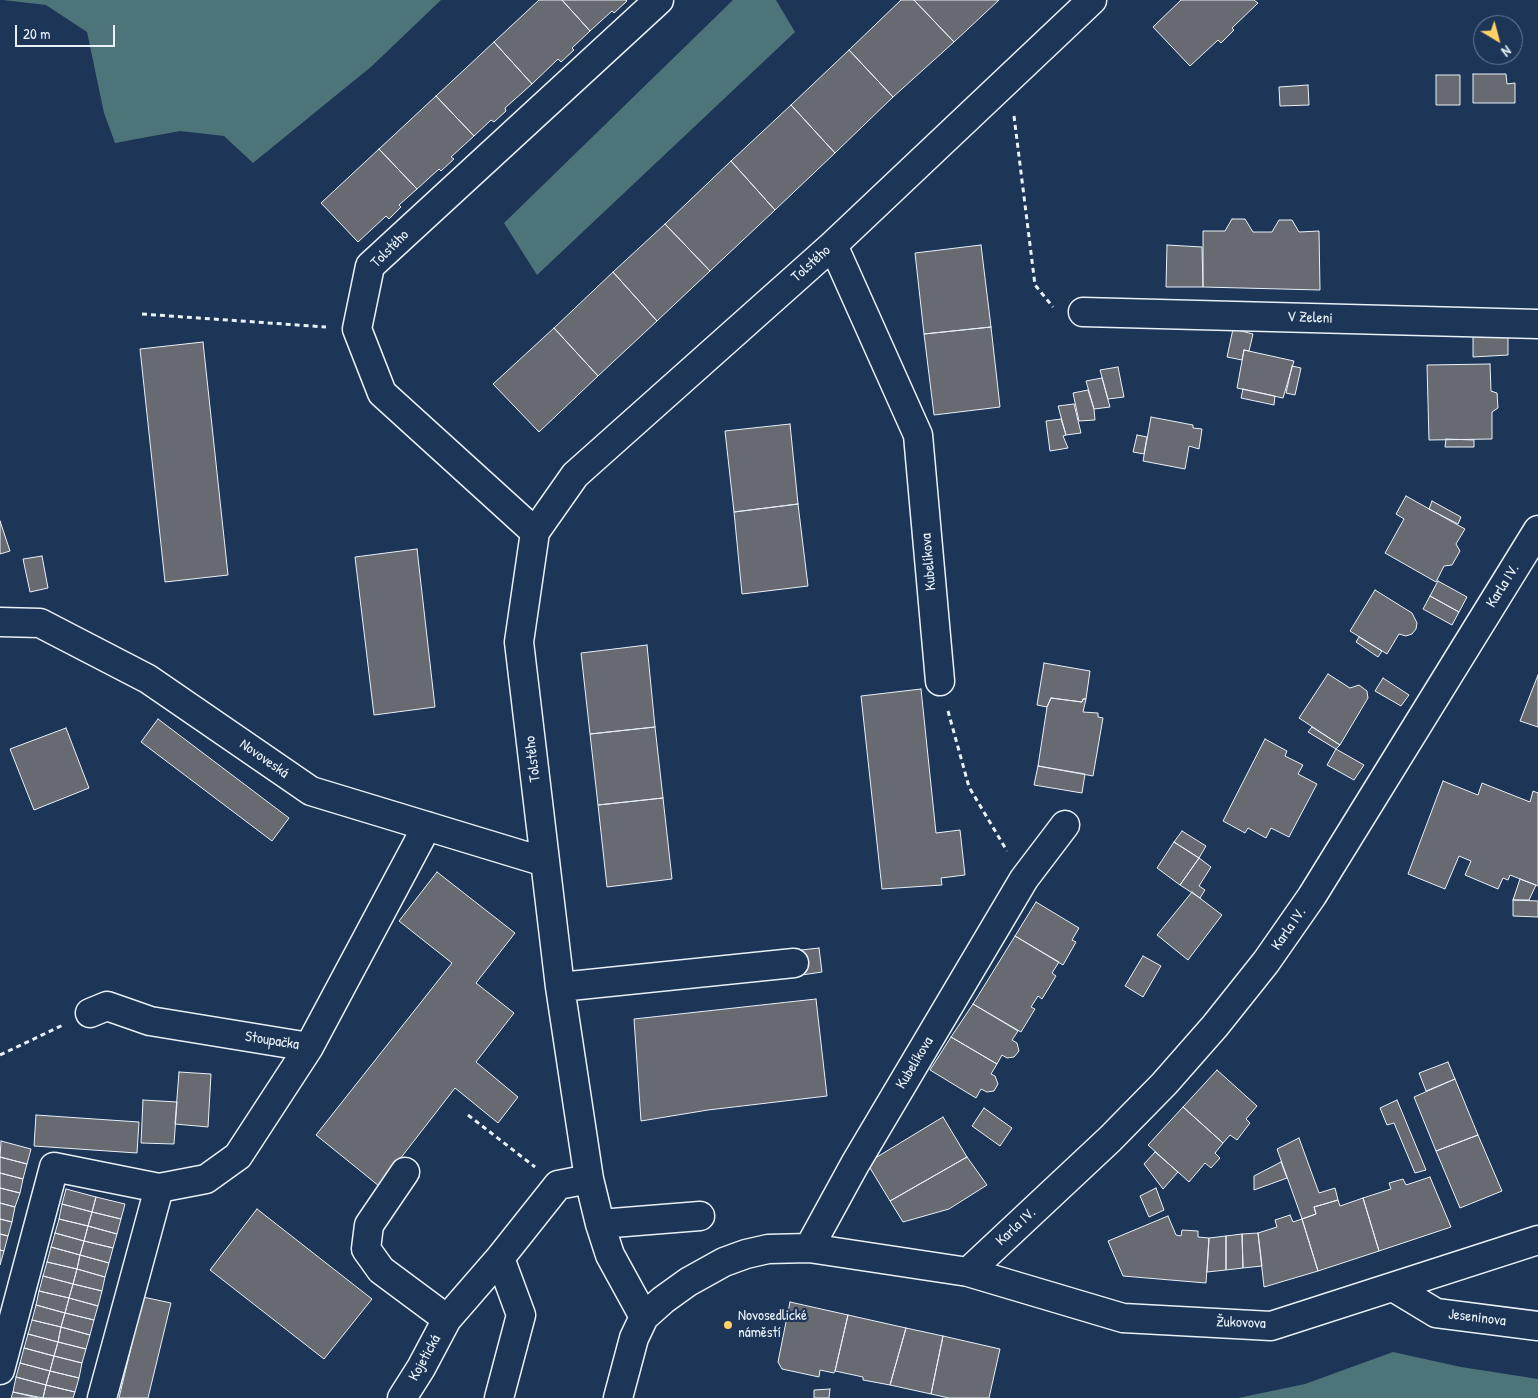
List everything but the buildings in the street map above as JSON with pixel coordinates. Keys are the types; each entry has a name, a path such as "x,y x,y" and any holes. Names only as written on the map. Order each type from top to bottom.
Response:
{"street":[{"name":"Tolstého","path":"357,330 370,266 659,0"},
{"name":"Tolstého","path":"560,988 519,642 535,532 575,475 832,245 1092,0"},
{"name":"Kubelíkova","path":"832,245 918,435 940,681"},
{"name":"V Zeleni","path":"1083,312 1538,324"},
{"path":"357,330 382,394 535,532"},
{"name":"Karla IV.","path":"968,1272 1110,1139 1164,1084 1215,1026 1266,962 1317,888 1538,530"},
{"name":"Novoveská","path":"0,622 40,623 148,679 311,791 545,862"},
{"name":"Kubelíkova","path":"809,1248 855,1164 1024,879 1065,824"},
{"name":"Stoupačka","path":"90,1012 107,1006 150,1021 309,1047 427,826"},
{"path":"644,1317 610,1255 600,1224 589,1179 560,988 794,963"},
{"path":"0,1370 54,1167 159,1188 206,1179 238,1156 309,1047"},
{"path":"405,1172 369,1225 366,1249 381,1270 447,1318 500,1258 558,1185 589,1179"},
{"path":"102,1398 159,1188"},
{"path":"600,1224 700,1216"},
{"name":"Žukovova","path":"968,1272 1123,1318 1271,1326 1538,1240"},
{"path":"618,1398 634,1338 644,1317 688,1282 724,1262 746,1254 768,1250 809,1248 968,1272"},
{"path":"499,1398 521,1316 500,1258"},
{"name":"Jeseninova","path":"1393,1286 1436,1313 1538,1326"},
{"name":"Kojetická","path":"402,1398 421,1368 447,1318"}],"path":[{"path":"1010,78 1035,285 1054,307 1083,312"},
{"path":"142,314 357,330"},
{"path":"940,681 970,787 1024,879"},
{"path":"0,1055 90,1012"},
{"path":"468,1115 558,1185"}],"green space":[{"path":"3,0 441,0 372,66 253,163 224,136 180,131 115,143 104,113 87,32 46,5"},
{"path":"733,0 776,0 795,32 537,275 504,223"},
{"path":"1393,1352 1461,1367 1538,1379 1538,1398 1238,1398 1305,1384"}],"place":[{"name":"Novosedlické náměstí","path":"728,1325"}]}
